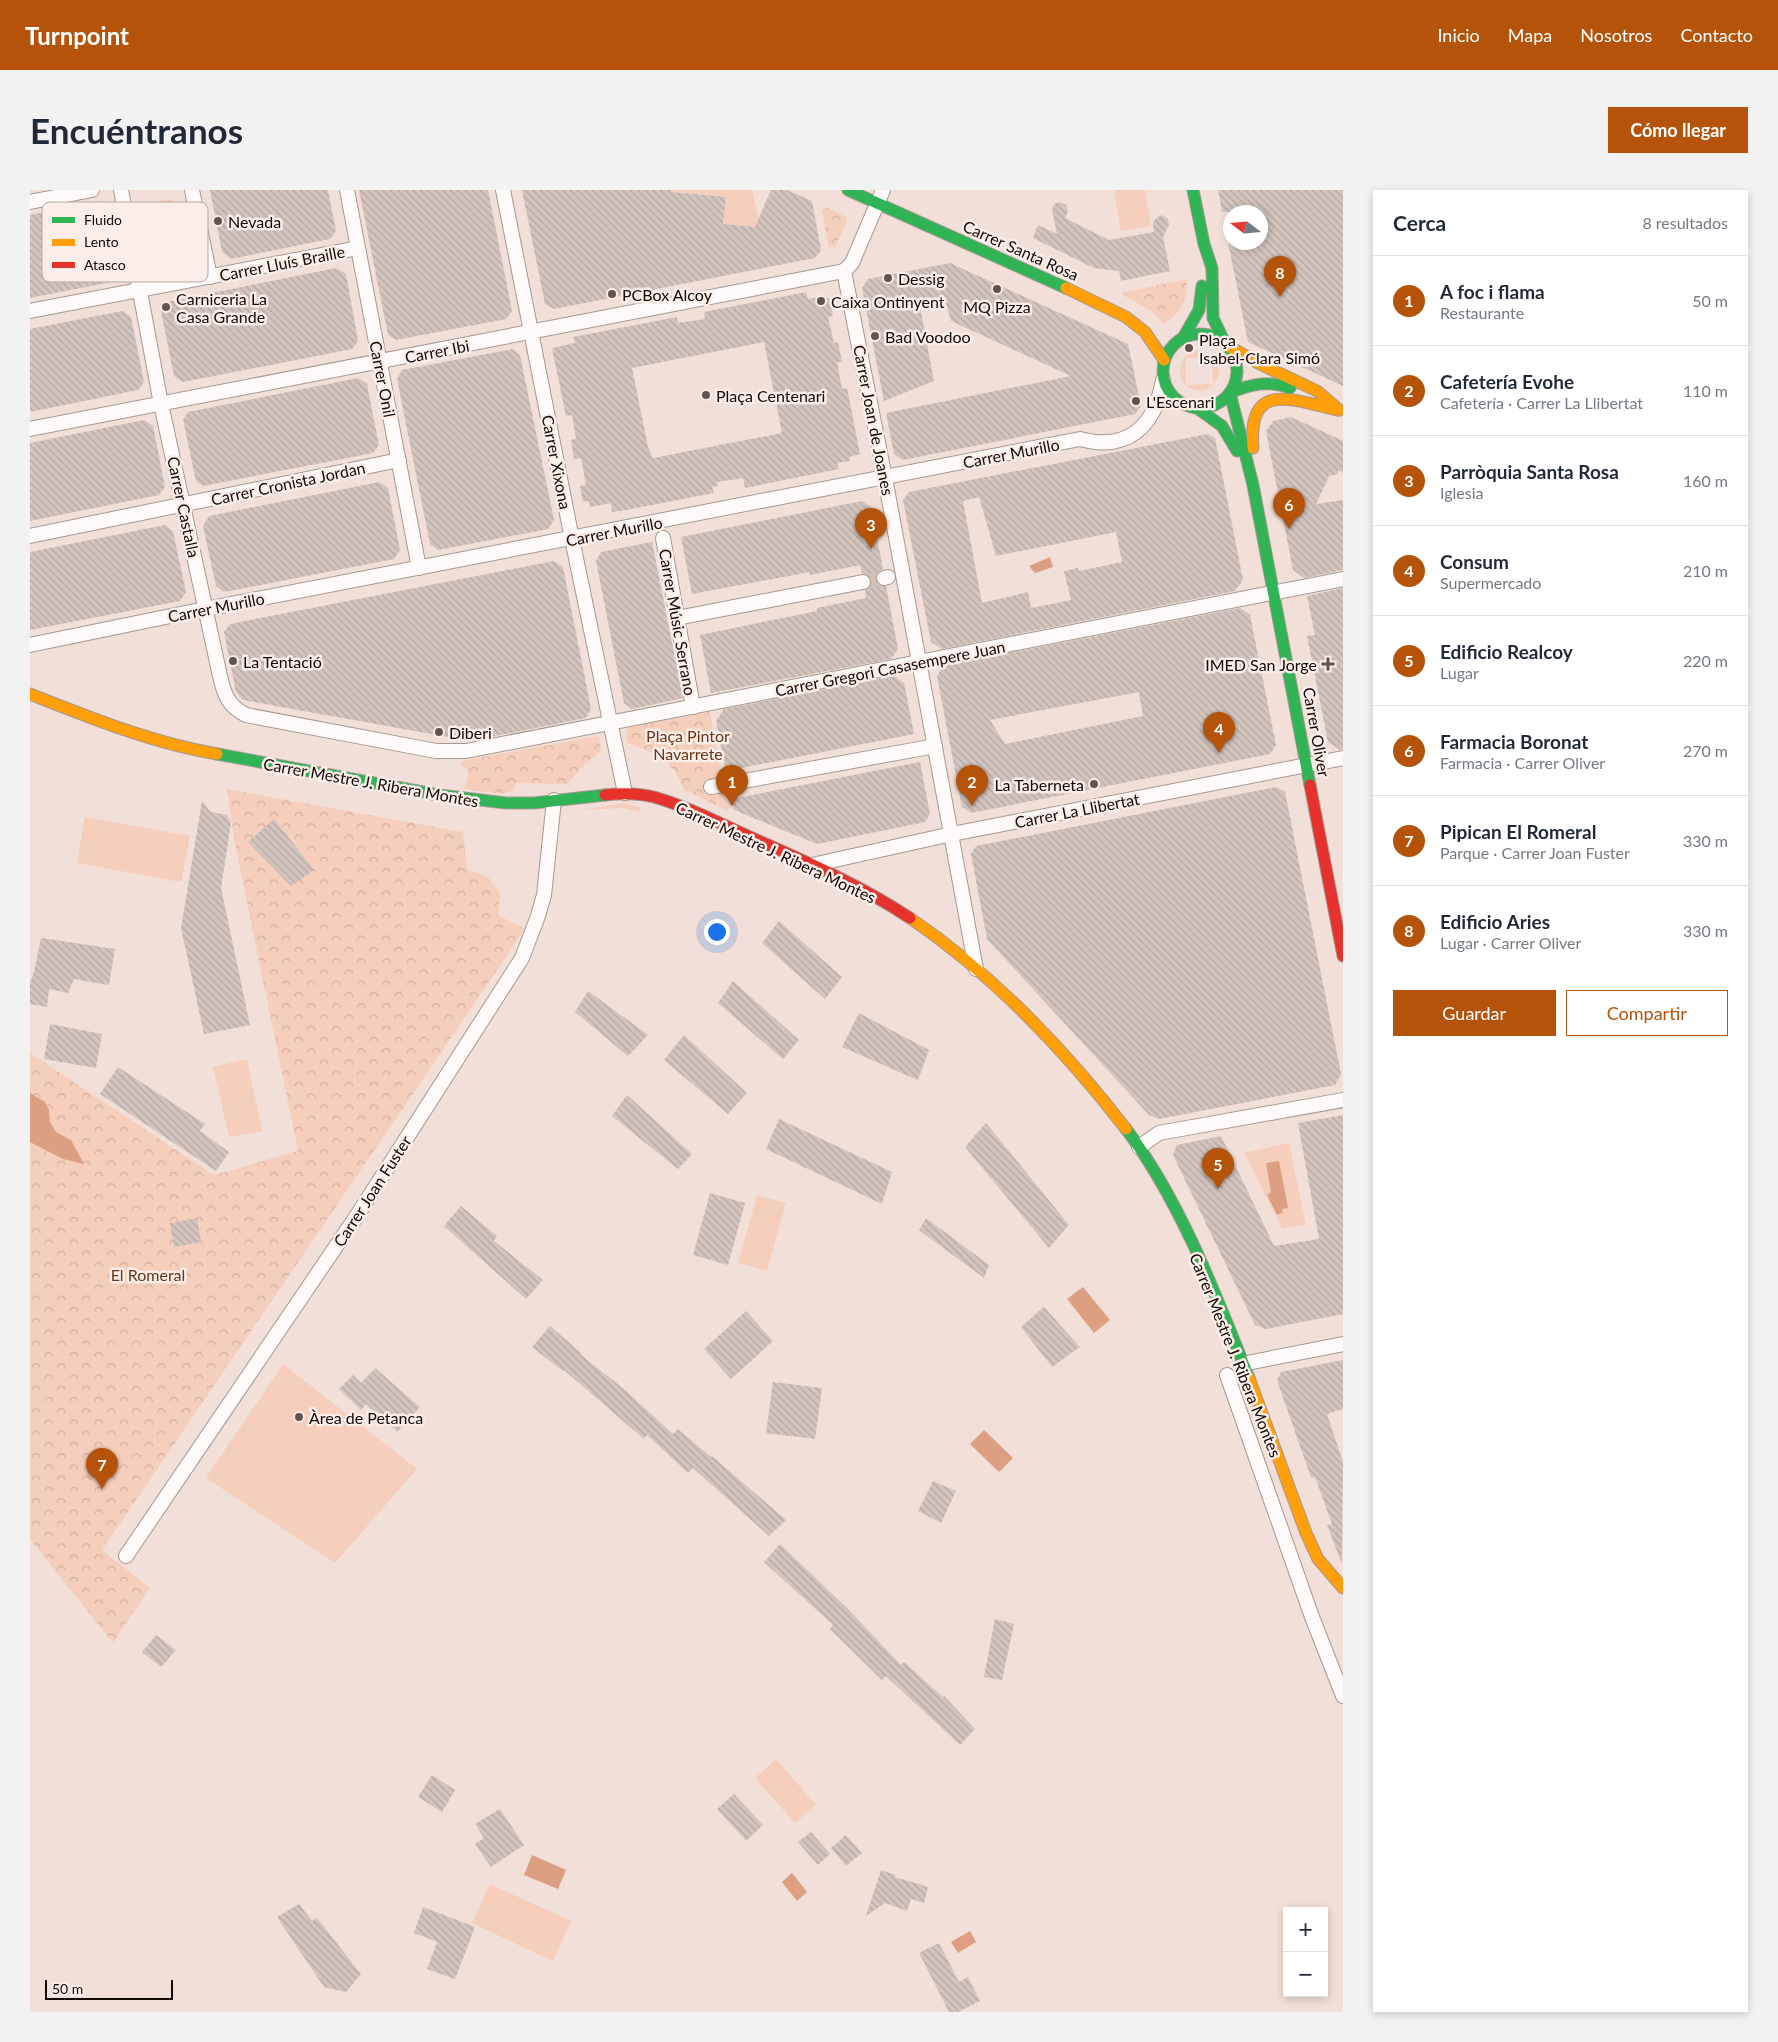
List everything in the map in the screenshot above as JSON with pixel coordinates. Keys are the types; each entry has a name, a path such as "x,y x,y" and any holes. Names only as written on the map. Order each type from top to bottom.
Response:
{"main road":[{"name":"Carrer Santa Rosa","path":"848,190 880,196 1126,317 1145,332 1164,360"},
{"path":"1193,190 1204,244 1212,268 1213,318 1235,358 1237,367 1237,376 1230,393 1212,406 1197,408 1186,406 1169,393 1163,380 1162,372 1164,360 1169,349 1183,338 1196,315 1202,299 1204,244"},
{"path":"1183,338 1200,334 1218,338 1260,364 1317,391 1341,411"},
{"path":"1230,393 1257,382 1276,383 1341,411"},
{"name":"Carrer Oliver","path":"1230,393 1253,485 1343,956"},
{"path":"1253,485 1254,465 1251,428 1254,417 1263,405 1270,400 1287,398 1341,411"},
{"name":"Carrer Oliver","path":"1197,408 1225,428 1253,485"},
{"name":"Carrer Mestre J. Ribera Montes","path":"30,694 114,727 182,748 439,796 506,803 625,793 653,797 669,802 812,865 882,900 918,924 976,969 1046,1036 1106,1105 1139,1147 1194,1248 1225,1318 1306,1533 1318,1559 1341,1584"}],"street":[{"path":"30,202 92,190"},
{"name":"Carrer Onil","path":"347,190 419,568"},
{"name":"Carrer Xixona","path":"503,190 572,539 625,793"},
{"path":"844,271 852,263 880,196"},
{"name":"Carrer Lluís Braille","path":"210,277 358,248"},
{"path":"208,267 210,277"},
{"name":"Carrer Ibi","path":"30,429 844,271"},
{"name":"Carrer Joan de Joanes","path":"844,271 885,478 976,969"},
{"name":"Carrer Castalla","path":"138,282 161,404 224,693 234,708 246,715 436,750"},
{"name":"Carrer Lluís Braille","path":"30,311 183,282"},
{"name":"Carrer Murillo","path":"30,645 206,609 1080,440 1105,443 1126,438 1138,431 1150,418 1158,402 1163,380"},
{"name":"Carrer Cronista Jordan","path":"30,536 398,460"},
{"name":"Carrer Músic Serrano","path":"663,538 693,707"},
{"name":"Carrer Gregori Casasempere Juan","path":"436,750 466,751 610,724 919,661 1343,579"},
{"path":"677,618 863,582"},
{"path":"711,787 935,746"},
{"name":"Carrer La Llibertat","path":"812,865 952,834 1343,758"},
{"name":"Carrer Joan Fuster","path":"126,1556 356,1217 522,958 536,924 544,895 554,800"},
{"path":"1139,1147 1159,1134 1343,1100"},
{"path":"1242,1364 1343,1344"},
{"path":"1227,1375 1312,1617 1343,1696"}],"green space":[{"path":"671,190 752,190 759,218 768,223 746,233 744,226 723,224 726,197 671,192"},
{"path":"1114,190 1145,190 1151,226 1121,231"},
{"path":"171,199 173,202 153,202"},
{"path":"826,207 846,217 847,222 835,247 829,247 822,211"},
{"path":"1187,279 1183,305 1164,324 1151,311 1121,293"},
{"path":"1194,351 1203,352 1211,355 1216,360 1219,366 1219,373 1213,384 1212,358 1186,358 1186,385 1184,383 1181,378 1180,368 1181,363 1188,354"},
{"path":"1213,384 1203,391 1189,388 1186,385"},
{"name":"Plaça Pintor Navarrete","path":"710,712 728,811 684,790 676,773 665,761 626,742 627,727"},
{"name":"Plaça Pintor Navarrete","path":"599,736 601,751 586,763 567,784 516,783 513,790 503,794 464,789 468,776 467,769 461,766 461,761"},
{"name":"El Romeral","path":"227,789 463,832 467,869 488,877 500,893 498,915 525,929 102,1550 150,1588 113,1643 30,1539 30,1053 214,1175 298,1151 235,844"},
{"path":"625,803 641,808 640,812 623,808 579,810"},
{"path":"85,817 190,836 181,882 77,863"},
{"path":"247,1059 262,1131 229,1137 213,1067"},
{"path":"1289,1143 1306,1225 1282,1228 1244,1153"},
{"path":"757,1195 786,1203 767,1271 738,1263"},
{"name":"Àrea de Petanca","path":"283,1364 417,1469 335,1563 206,1478"},
{"path":"776,1759 816,1805 795,1823 755,1778"},
{"path":"490,1884 571,1921 553,1961 472,1923"}],"shaded area":[{"path":"1050,557 1053,567 1035,573 1029,566"},
{"path":"30,1093 45,1102 49,1110 50,1122 56,1132 71,1140 84,1164 63,1159 30,1142"},
{"path":"1279,1161 1288,1208 1282,1209 1283,1212 1277,1215 1267,1195 1271,1192 1266,1163"},
{"path":"1083,1287 1110,1320 1094,1333 1067,1299"},
{"path":"984,1430 1013,1458 999,1472 970,1444"},
{"path":"532,1855 566,1870 558,1889 524,1875"},
{"path":"792,1873 807,1892 797,1901 782,1882"},
{"path":"970,1931 976,1942 958,1953 951,1942"}],"building":[{"path":"210,190 328,190 336,231 330,239 231,259 222,252"},
{"path":"359,190 488,190 512,311 506,319 396,340 388,335"},
{"path":"522,190 671,190 671,192 726,197 723,224 755,227 771,190 787,190 812,201 821,250 815,258 554,309 545,304"},
{"path":"1218,190 1343,190 1343,386 1248,342 1230,250 1268,250 1268,205 1223,205 1222,212"},
{"path":"1060,202 1066,205 1068,211 1065,218 1109,240 1154,232 1153,223 1156,218 1162,215 1168,219 1169,225 1163,237 1170,271 1121,281 1119,271 1094,268 1033,238 1038,225 1057,234 1052,210 1054,204"},
{"path":"42,213 42,282 111,282 30,298 30,215"},
{"path":"950,263 1128,344 1141,406 1135,414 903,460 894,454 886,413 1071,376 951,321 946,303 920,307 934,381 884,401 862,288 868,279"},
{"path":"336,268 346,274 358,341 352,349 183,382 174,376 161,311 167,302"},
{"path":"806,292 808,299 824,296 825,299 829,298 833,316 828,317 834,343 838,342 842,362 837,362 842,389 847,388 860,454 849,457 850,461 837,463 839,469 745,488 743,478 717,482 718,486 712,487 714,493 626,510 612,512 611,503 590,507 589,501 583,502 580,486 586,485 581,458 574,459 571,440 576,439 572,415 566,416 552,348 575,343 573,337 677,317 678,323 705,319 704,312","holes":["764,342 782,433 653,458 648,447 632,368"]},
{"path":"122,311 131,317 144,382 138,390 30,412 30,329"},
{"path":"512,349 520,355 554,520 548,529 438,550 430,544 397,379 402,370"},
{"path":"358,378 367,384 379,445 373,453 203,486 196,481 183,420 188,412"},
{"path":"1291,417 1343,441 1343,473 1338,470 1338,474 1329,476 1316,504 1343,500 1343,570 1304,578 1293,570 1266,431 1273,421"},
{"path":"144,420 153,426 165,487 159,495 30,521 30,443"},
{"path":"1208,434 1215,438 1243,580 1235,591 942,649 931,642 903,500 909,492","holes":["979,497 996,556 1116,532 1122,562 1079,571 1078,568 1064,571 1071,600 1031,608 1028,592 982,603 963,501"]},
{"path":"379,482 388,488 400,550 394,559 224,592 216,586 203,526 209,516"},
{"path":"862,501 871,507 883,569 878,572 875,580 878,584 886,586 898,649 891,659 711,693 700,635 817,611 817,608 866,598 865,590 869,588 872,581 869,576 862,573 860,565 810,575 810,572 692,594 681,537"},
{"path":"165,525 173,531 186,592 180,601 30,630 30,552"},
{"path":"652,542 683,698 632,709 624,703 596,561 601,552"},
{"path":"554,561 563,567 591,709 586,718 470,741 243,700 236,692 224,632 230,624"},
{"name":"IMED San Jorge","path":"1343,588 1343,749 1340,750 1328,742 1307,636 1315,635 1307,596"},
{"path":"1240,608 1250,615 1276,745 1270,754 971,813 962,807 937,676 943,666","holes":["1139,692 1143,716 1005,744 990,720"]},
{"path":"894,676 904,683 914,734 726,771 716,721 724,709"},
{"path":"920,762 930,814 925,822 817,844 734,810 732,799"},
{"path":"1276,787 1285,792 1341,1074 1335,1085 1159,1119 1149,1115 987,939 971,854 976,846"},
{"path":"202,801 211,812 227,815 231,823 221,888 250,1025 204,1034 181,928"},
{"path":"274,819 314,870 291,886 248,842"},
{"path":"779,921 842,977 825,999 762,943"},
{"path":"41,938 115,949 109,985 74,979 68,993 49,989 47,1007 30,1004 30,982"},
{"path":"733,981 799,1040 783,1059 718,1003"},
{"path":"588,991 648,1035 628,1056 575,1012"},
{"path":"859,1013 929,1050 918,1080 842,1047"},
{"path":"50,1024 102,1034 96,1068 44,1059"},
{"path":"684,1035 747,1093 728,1114 664,1060"},
{"path":"118,1067 205,1124 200,1131 229,1152 216,1171 100,1094"},
{"path":"627,1095 692,1154 678,1169 612,1116"},
{"path":"1343,1115 1343,1314 1266,1329 1255,1325 1173,1155 1177,1145 1221,1136 1274,1246 1319,1239 1298,1123"},
{"path":"779,1119 892,1172 882,1204 766,1149"},
{"path":"986,1123 1069,1225 1049,1248 965,1147"},
{"path":"710,1193 745,1203 728,1265 693,1255"},
{"path":"461,1206 497,1236 494,1241 543,1280 526,1299 444,1226"},
{"path":"197,1218 201,1242 174,1247 170,1223"},
{"path":"926,1218 989,1265 984,1278 919,1230"},
{"path":"1044,1307 1080,1347 1052,1367 1021,1327"},
{"path":"746,1311 773,1341 731,1379 704,1349"},
{"path":"550,1326 673,1434 678,1429 786,1520 769,1536 693,1468 688,1473 647,1435 644,1439 564,1370 532,1347"},
{"path":"1343,1360 1343,1409 1327,1414 1343,1462 1342,1564 1327,1525 1332,1524 1315,1477 1311,1478 1277,1380 1281,1372"},
{"path":"375,1368 420,1407 397,1432 366,1404 361,1410 339,1389 353,1375 361,1383"},
{"path":"773,1382 822,1388 815,1439 766,1433"},
{"path":"933,1481 956,1491 941,1523 918,1511"},
{"path":"780,1544 848,1609 901,1665 904,1662 944,1696 975,1729 960,1745 886,1676 882,1680 830,1629 833,1625 764,1562"},
{"path":"995,1619 1014,1624 1002,1680 984,1677"},
{"path":"156,1635 176,1650 161,1667 142,1652"},
{"path":"432,1775 455,1790 442,1812 418,1797"},
{"path":"734,1794 763,1825 746,1841 717,1809"},
{"path":"500,1809 524,1845 491,1867 475,1844 484,1838 475,1824"},
{"path":"811,1832 830,1854 818,1865 798,1842"},
{"path":"846,1835 862,1853 846,1866 831,1848"},
{"path":"881,1870 896,1875 895,1877 928,1887 924,1903 911,1899 907,1911 885,1903 866,1916"},
{"path":"299,1904 312,1921 317,1918 361,1974 346,1992 324,1987 277,1917"},
{"path":"423,1907 475,1927 455,1979 427,1969 437,1942 414,1933"},
{"path":"939,1943 959,1982 968,1977 980,2001 958,2012 949,2012 919,1953"}],"tunnel":[{"path":"863,582 884,578"}],"traffic: fast":[{"path":"848,190 1066,288"},
{"path":"1193,190 1204,244 1212,268 1213,318 1225,343"},
{"path":"1183,338 1199,310 1202,286"},
{"path":"1193,334 1207,334 1221,340 1231,350 1237,364 1237,371 1237,378 1231,392 1221,402 1207,408 1193,408 1179,402 1169,392 1163,378 1163,364 1169,350 1179,340 1193,334"},
{"path":"1230,393 1260,384 1274,384 1290,388"},
{"path":"1230,393 1253,485 1310,785"},
{"path":"1197,408 1222,426 1237,451"},
{"path":"217,754 439,795 506,803 534,803 605,795"},
{"path":"1126,1129 1163,1186 1180,1217 1210,1281 1249,1378"}],"traffic: slow":[{"path":"1066,288 1126,317 1145,332 1164,360"},
{"path":"1228,346 1260,364 1317,391 1339,410"},
{"path":"1253,448 1253,426 1258,411 1266,403 1278,399 1291,400 1339,410"},
{"path":"30,694 145,737 217,754"},
{"path":"910,918 970,963 1026,1015 1078,1071 1126,1129"},
{"path":"1249,1378 1306,1533 1318,1559 1343,1588"}],"traffic: jam":[{"path":"1310,785 1343,956"},
{"path":"605,795 642,795 680,806 796,857 892,906 910,918"}],"place":[{"name":"Nevada","path":"218,221"},
{"name":"Dessig","path":"888,278"},
{"name":"MQ Pizza","path":"997,289"},
{"name":"PCBox Alcoy","path":"612,294"},
{"name":"Edificio Aries","path":"1280,297"},
{"name":"Caixa Ontinyent","path":"821,301"},
{"name":"Carniceria La Casa Grande","path":"166,307"},
{"name":"Bad Voodoo","path":"875,336"},
{"name":"Plaça Isabel-Clara Simó","path":"1189,348"},
{"name":"Plaça Centenari","path":"706,395"},
{"name":"L'Escenari","path":"1136,401"},
{"name":"Farmacia Boronat","path":"1289,529"},
{"name":"Parròquia Santa Rosa","path":"871,549"},
{"name":"La Tentació","path":"233,661"},
{"name":"IMED San Jorge","path":"1328,664"},
{"name":"Diberi","path":"439,732"},
{"name":"Consum","path":"1219,753"},
{"name":"La Taberneta","path":"1094,784"},
{"name":"A foc i flama","path":"732,806"},
{"name":"Cafetería Evohe","path":"972,806"},
{"name":"Edificio Realcoy","path":"1218,1189"},
{"name":"Àrea de Petanca","path":"299,1417"},
{"name":"Pipican El Romeral","path":"102,1489"}]}
